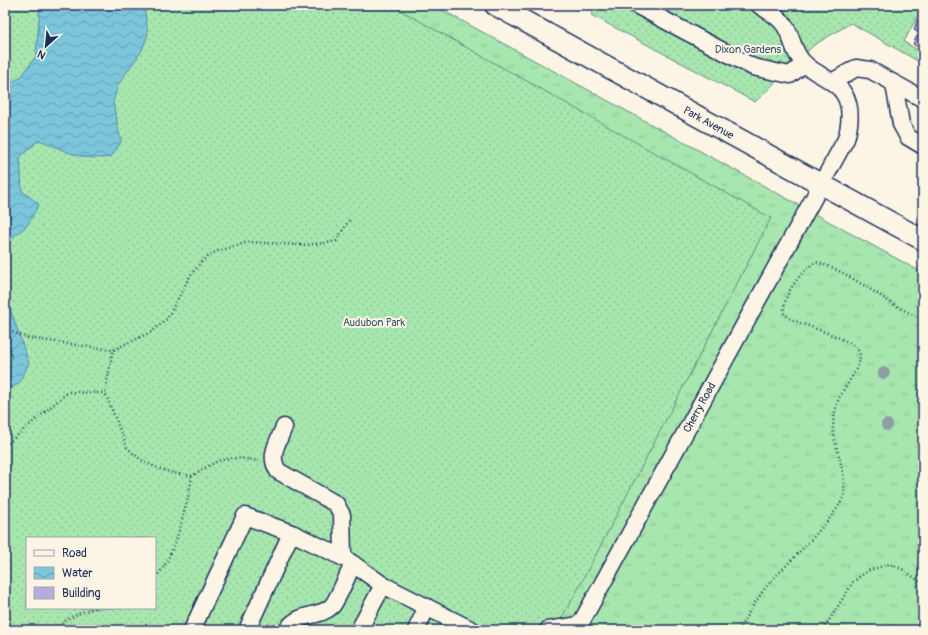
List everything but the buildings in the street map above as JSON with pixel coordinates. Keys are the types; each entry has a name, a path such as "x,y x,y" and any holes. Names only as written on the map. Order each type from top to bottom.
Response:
{"main road":[{"name":"Park Avenue","path":"496,5 923,240"}],"street":[{"path":"636,5 753,67 790,76 804,64 797,55 785,25 774,14 759,5"},
{"name":"Cherry Road","path":"578,627 846,139 850,124 844,94 832,82 804,64"},
{"path":"832,82 856,68 870,70 923,99"},
{"path":"894,84 901,124 908,137 923,146"},
{"path":"284,427 272,457 273,463 278,471 336,504 342,515 343,554 350,562"},
{"path":"192,630 245,516 294,534 350,562 383,584 472,630"},
{"path":"247,630 288,540 294,534"},
{"path":"287,630 299,618 320,613 332,606 350,562"},
{"path":"359,630 383,584"},
{"path":"416,630 427,608"},
{"path":"548,630 578,627"}],"path":[{"path":"5,329 28,338 113,350 151,332 168,319 190,276 202,261 215,252 248,242 304,245 336,241 350,219"},
{"path":"738,630 766,588 823,527 844,495 841,465 833,426 838,398 856,370 860,358 859,352 855,346 845,340 797,322 784,313 784,307 795,284 805,269 816,262 835,268 889,302 923,319"},
{"path":"113,350 104,393 127,447 133,454 158,468 192,476 226,457 273,463"},
{"path":"5,446 68,392 104,393"},
{"path":"156,576 167,563 172,551 192,476"},
{"path":"823,630 852,582 867,571 889,564 902,569 923,584"},
{"path":"57,630 61,623 71,617 92,609"}],"green space":[{"name":"Audubon Park","path":"5,5 433,5 923,273 923,630 5,630"},
{"name":"Audubon Park","path":"5,5 391,5 771,218 577,591 555,630 5,630"},
{"name":"Dixon Gardens","path":"596,5 923,5 904,42 923,53 923,64 851,23 814,45 755,102 591,15"}],"water":[{"path":"40,5 144,5 148,34 142,50 118,85 113,102 121,142 111,157 90,158 81,156 39,140 20,157 22,191 39,204 27,226 5,243 5,86 21,77 36,56"},
{"path":"5,294 29,363 19,383 5,393 5,365 12,358 5,336"}]}
